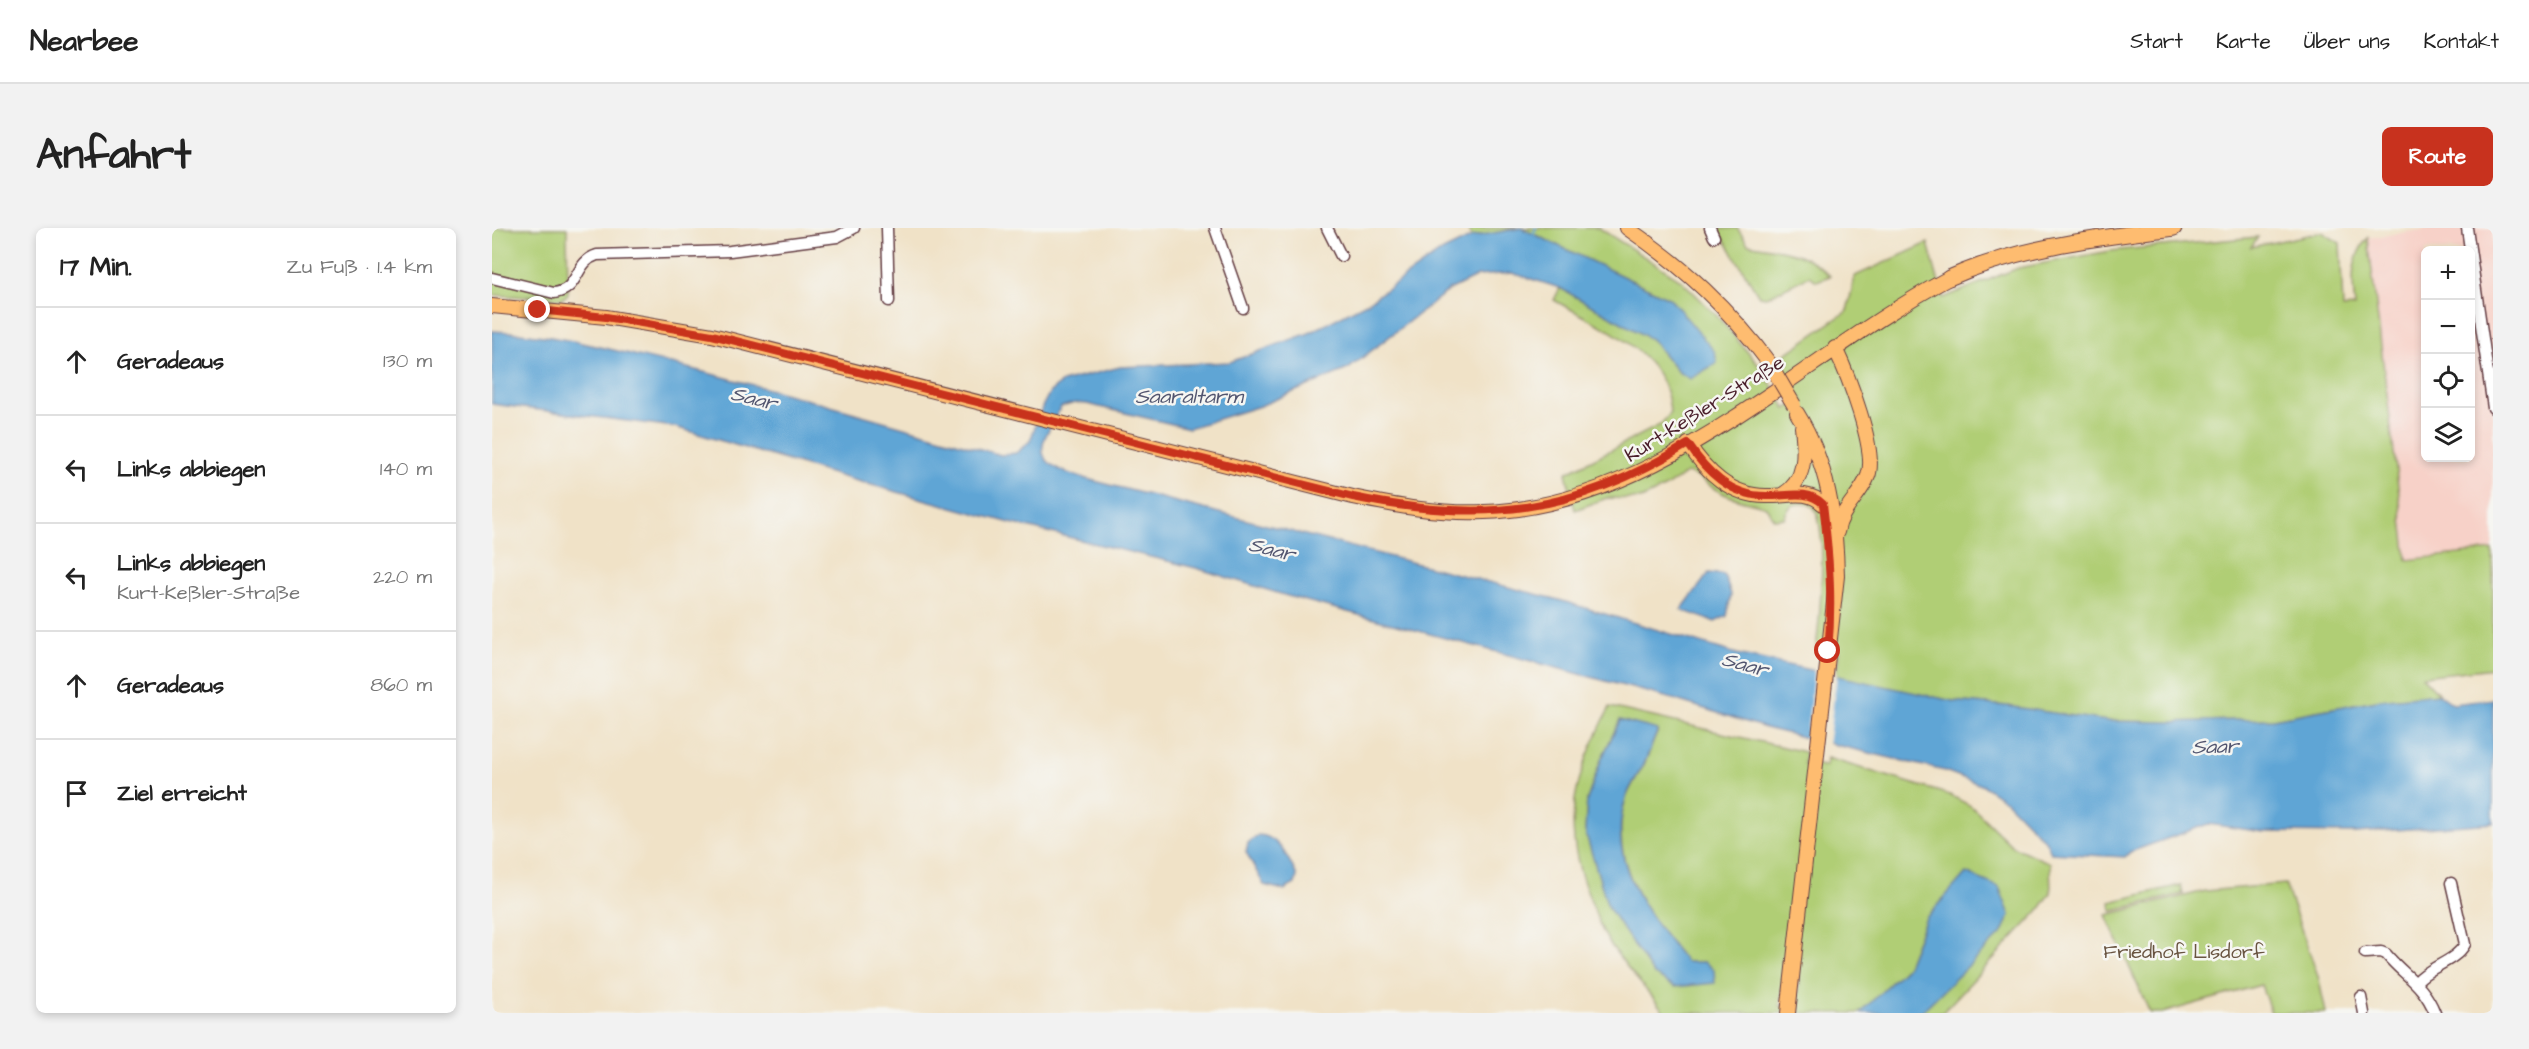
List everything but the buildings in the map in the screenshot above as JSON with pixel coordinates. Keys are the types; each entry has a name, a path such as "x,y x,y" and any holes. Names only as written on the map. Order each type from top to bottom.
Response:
{"highway":[{"path":"1949,278 1986,262 2032,249 2174,228"}],"main road":[{"path":"1627,228 1685,271 1716,298 1770,364 1816,447 1825,476 1836,544 1837,576 1789,1010"},
{"name":"Kurt-Keßler-Straße","path":"492,306 606,317 712,335 1353,497 1394,505 1458,512 1512,510 1572,498 1646,470 1835,348 1949,278"},
{"path":"1835,348 1849,378 1868,444 1870,470 1862,488 1843,511 1839,521 1836,544"},
{"path":"1782,495 1796,483 1803,465 1805,454 1797,415"},
{"path":"1797,415 1823,504 1831,620"},
{"path":"1688,444 1711,475 1747,493 1764,496 1810,495 1823,504"},
{"path":"1825,476 1833,490 1841,494 1856,493 1862,488"}],"street":[{"path":"492,278 554,293 563,292 572,285 584,261 597,255 730,251 837,237 854,228"},
{"path":"887,228 889,301"},
{"path":"1215,228 1243,308"},
{"path":"2467,228 2493,408"},
{"path":"1331,229 1341,256"},
{"path":"2417,981 2424,973 2457,954 2465,944 2451,883"},
{"path":"2365,953 2381,952 2417,981 2431,1011"},
{"path":"2361,997 2364,1013"}],"shaded area":[{"path":"2433,228 2493,228 2493,550 2408,560 2368,238"}],"green space":[{"path":"492,228 567,228 568,294 562,299 492,295"},
{"path":"1468,228 1520,228 1472,237"},
{"path":"1521,228 1599,228 1681,280 1717,316 1762,369 1786,409 1801,400 1777,360 1847,311 1855,276 1928,243 1943,298 2018,268 2110,251 2258,237 2251,247 2322,232 2340,243 2343,308 2355,307 2353,279 2355,262 2368,238 2407,560 2493,550 2493,668 2422,676 2439,694 2377,700 2273,719 2168,722 2107,721 2007,706 1953,701 1836,677 1839,652 1816,649 1821,598 1822,553 1818,517 1813,507 1805,504 1794,505 1784,518 1774,519 1766,507 1726,495 1686,473 1666,487 1641,499 1607,498 1575,510 1566,473 1660,425 1670,414 1666,392 1658,374 1645,358 1611,332 1554,300 1560,288 1651,339 1678,372 1671,299"},
{"path":"1737,228 1748,244 1802,256 1821,267 1830,276 1817,281 1809,276 1767,297 1759,296 1718,229"},
{"path":"1610,707 1805,752 1804,764 1826,766 1827,758 1950,795 1971,806 2012,846 2050,863 2051,893 2039,910 1942,1013 1920,1013 2000,934 2010,915 1926,918 1906,968 1860,1013 1665,1013 1612,947 1597,918 1580,872 1573,823 1575,800 1580,778","holes":["1620,720 1658,731 1644,765 1625,801 1621,824 1622,846 1627,867 1646,907 1686,962 1704,962 1654,975 1608,907 1585,831 1587,800 1601,760","1784,976 1800,978 1797,1008 1780,1006"]},
{"name":"Friedhof Lisdorf","path":"2285,884 2318,976 2326,1013 2271,1013 2261,985 2162,1013 2150,1013 2106,915 2205,891"},
{"path":"2181,885 2183,894 2112,911 2110,902"}],"water":[{"path":"1521,228 1671,299 1715,352 1717,363 1690,379 1678,372 1651,339 1560,288 1512,273 1478,276 1449,290 1348,369 1260,406 1189,428 1087,404 1075,403 1061,407 1047,432 1043,451 1045,458 1052,465 1079,477 1559,600 1737,654 1953,701 2007,706 2107,721 2168,722 2273,719 2377,700 2439,694 2453,704 2493,699 2493,823 2355,833 2264,832 2208,824 2130,852 2125,857 2051,853 2046,842 2007,802 1984,786 1945,771 1769,729 1673,699 1284,595 1196,568 1014,524 846,478 675,427 492,404 492,331 514,332 558,338 624,352 709,373 1001,455 1016,453 1030,441 1050,392 1062,382 1120,367 1230,362 1309,333 1368,302 1439,253 1472,237"},
{"path":"1709,573 1724,575 1731,594 1727,616 1715,622 1681,610"},
{"path":"1620,720 1658,730 1625,801 1621,824 1621,846 1626,867 1634,888 1658,926 1686,962 1704,962 1714,970 1715,983 1675,987 1654,975 1608,907 1585,831 1587,800 1601,760"},
{"path":"1258,835 1272,839 1282,850 1297,876 1295,884 1284,890 1264,885 1246,852 1248,843"},
{"path":"1966,873 1999,887 2010,915 2001,934 1920,1013 1860,1013 1906,968 1926,918"}],"pier":[{"path":"1814,668 1837,674 1828,746 1806,740"}],"waterway":[{"path":"1532,236 1536,228"}],"route":[{"path":"538,310 606,317 712,335 1353,497 1425,510 1485,512 1512,510 1572,498 1599,490 1646,470 1688,444 1711,475 1747,493 1764,496 1810,495 1823,504 1830,574 1831,620 1828,651"}],"water label":[{"name":"Saaraltarm","path":"1189,396"},
{"name":"Saar","path":"754,398"},
{"name":"Saar","path":"1272,549"},
{"name":"Saar","path":"1745,664"},
{"name":"Saar","path":"2215,746"}]}
